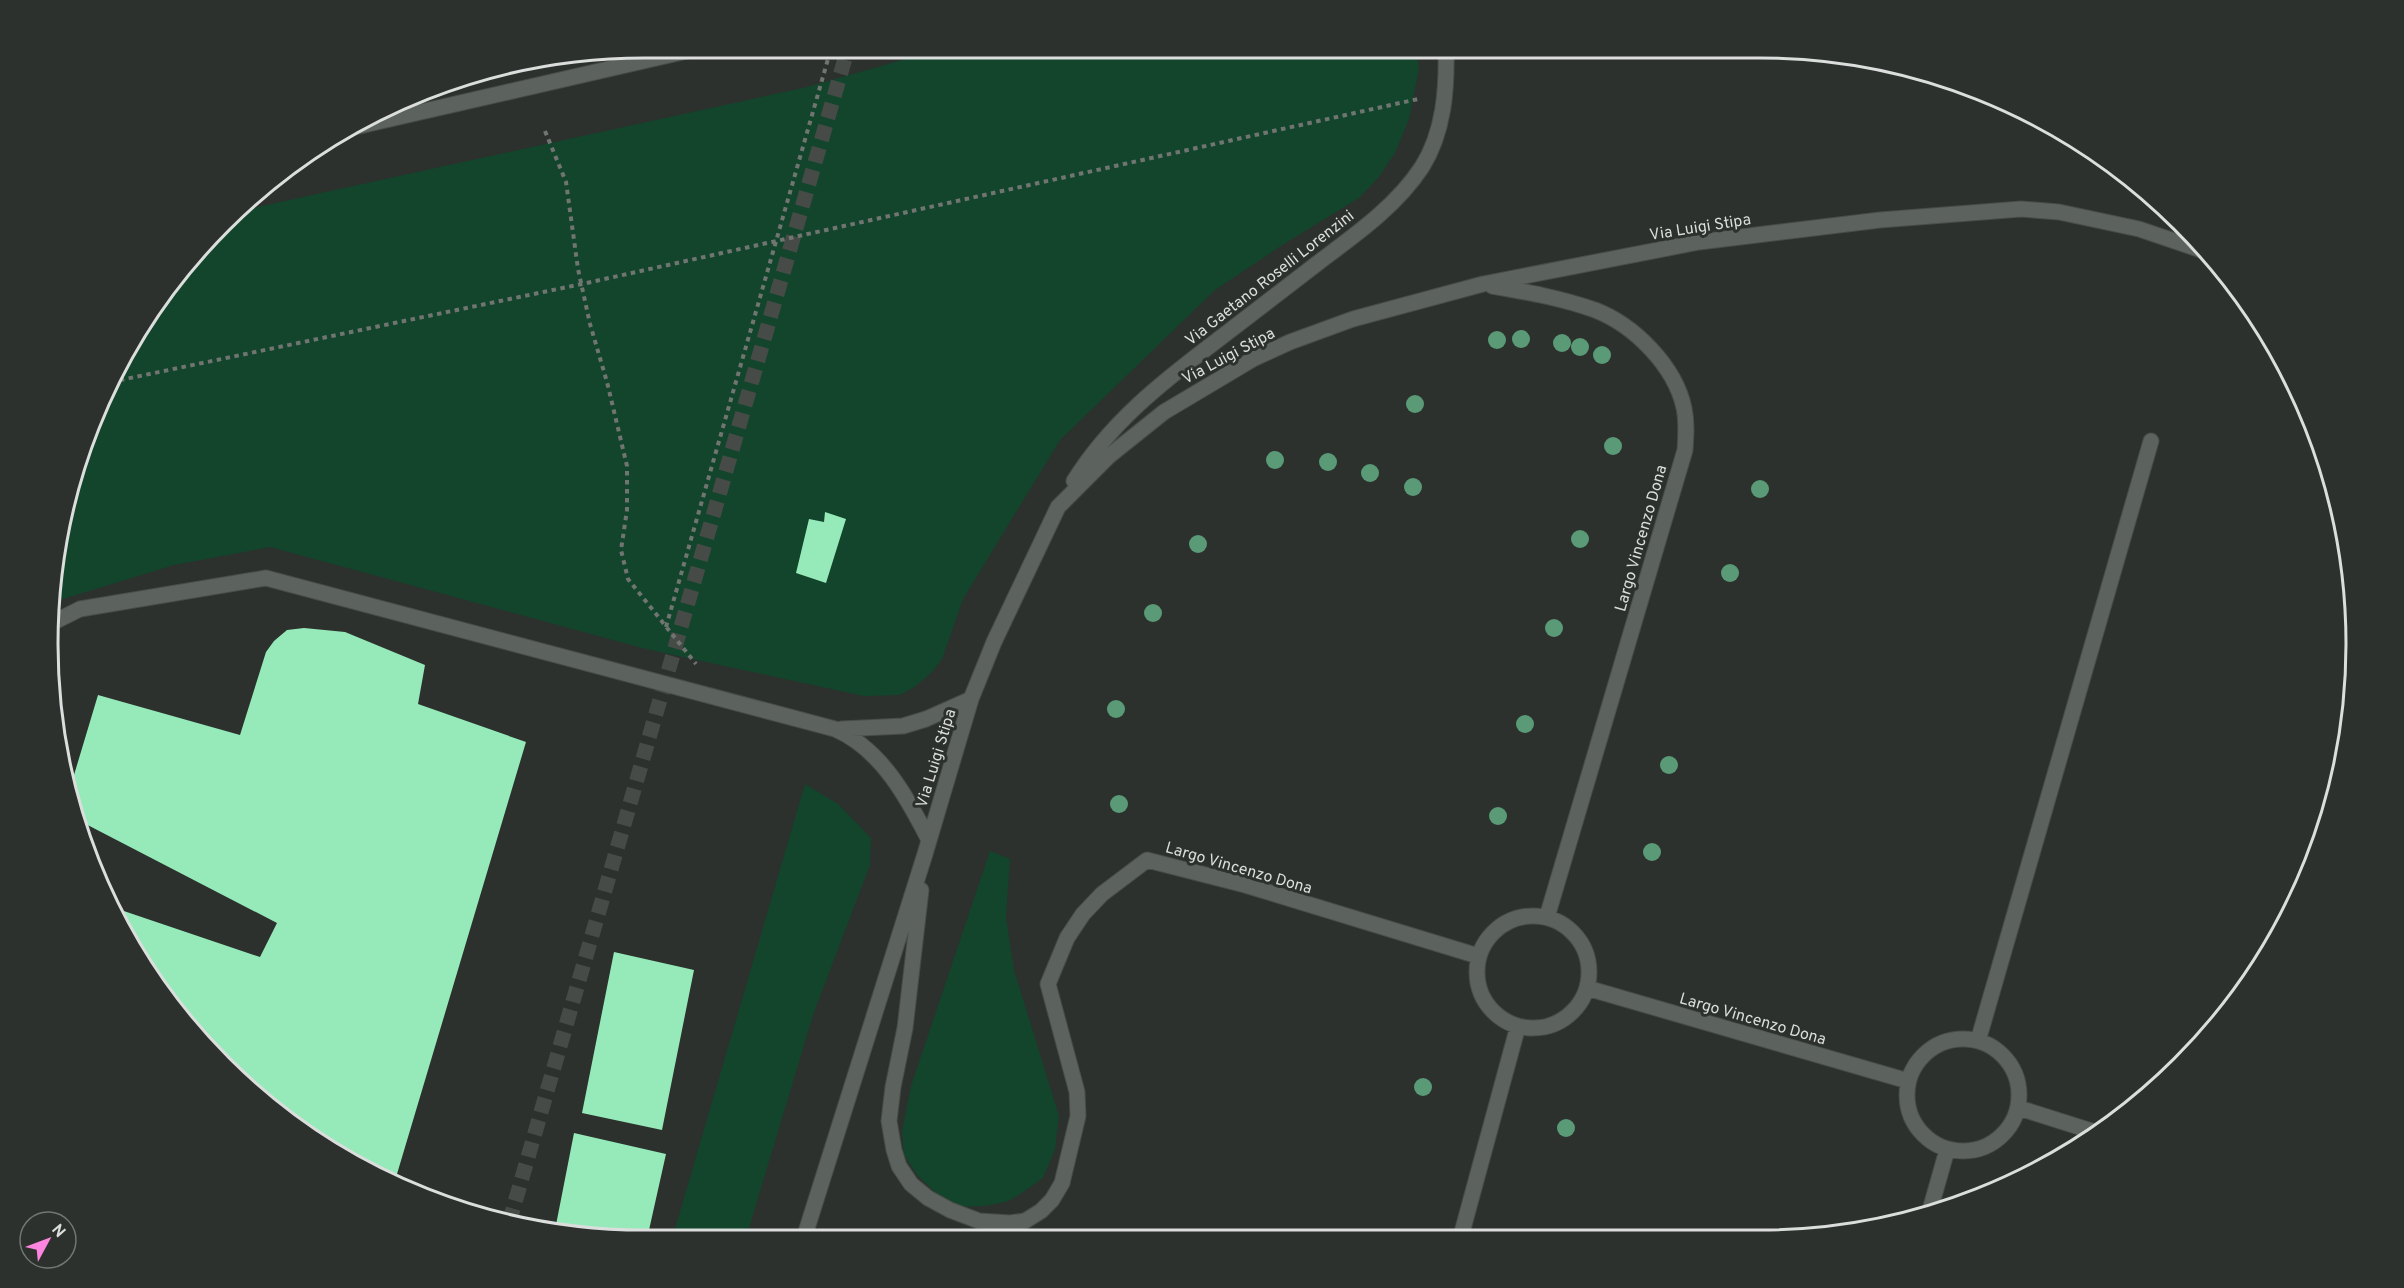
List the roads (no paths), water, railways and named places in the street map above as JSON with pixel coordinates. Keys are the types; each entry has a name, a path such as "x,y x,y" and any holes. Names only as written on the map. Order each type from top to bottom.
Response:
{"street":[{"path":"381,121 655,58"},
{"name":"Via Gaetano Roselli Lorenzini","path":"1058,507 1089,458 1134,407 1363,228 1406,186 1422,166 1439,129 1447,74 1446,58"},
{"name":"Via Luigi Stipa","path":"807,1230 971,699 1010,608 1058,507 1138,430 1193,392 1253,359 1290,342 1353,319 1483,284 1699,242 1880,220 2021,209 2059,212 2139,229 2189,246"},
{"name":"Largo Vincenzo Dona","path":"1483,284 1564,300 1597,311 1628,329 1667,370 1680,396 1686,429 1685,450 1547,917"},
{"path":"1978,1041 2151,441"},
{"path":"59,619 80,609 266,578 835,729 854,737 880,763 906,799 927,847"},
{"path":"835,729 903,726 926,719 971,699"},
{"name":"Largo Vincenzo Dona","path":"927,847 904,1028 893,1087 889,1121 891,1136 899,1166 911,1184 928,1198 950,1210 979,1221 1010,1223 1025,1221 1041,1211 1052,1200 1062,1183 1076,1130 1078,1101 1048,984 1067,938 1083,914 1102,894 1147,860 1245,885 1478,956"},
{"path":"1530,915 1547,917 1573,932 1582,944 1588,958 1587,988 1576,1008 1559,1022 1545,1027 1518,1026 1502,1020 1483,998 1476,971 1478,956 1486,940 1497,927 1513,918 1530,915"},
{"name":"Largo Vincenzo Dona","path":"1587,988 1908,1082"},
{"path":"1463,1230 1518,1026"},
{"path":"1960,1039 1978,1041 2002,1055 2011,1066 2018,1079 2019,1108 2005,1135 1992,1144 1978,1150 1962,1152 1947,1150 1934,1144 1923,1135 1914,1123 1908,1103 1908,1082 1915,1065 1927,1052 1943,1042 1960,1039"},
{"path":"2019,1108 2087,1130"},
{"path":"1932,1203 1947,1150"}],"tunnel":[{"path":"512,1214 845,58"}]}
